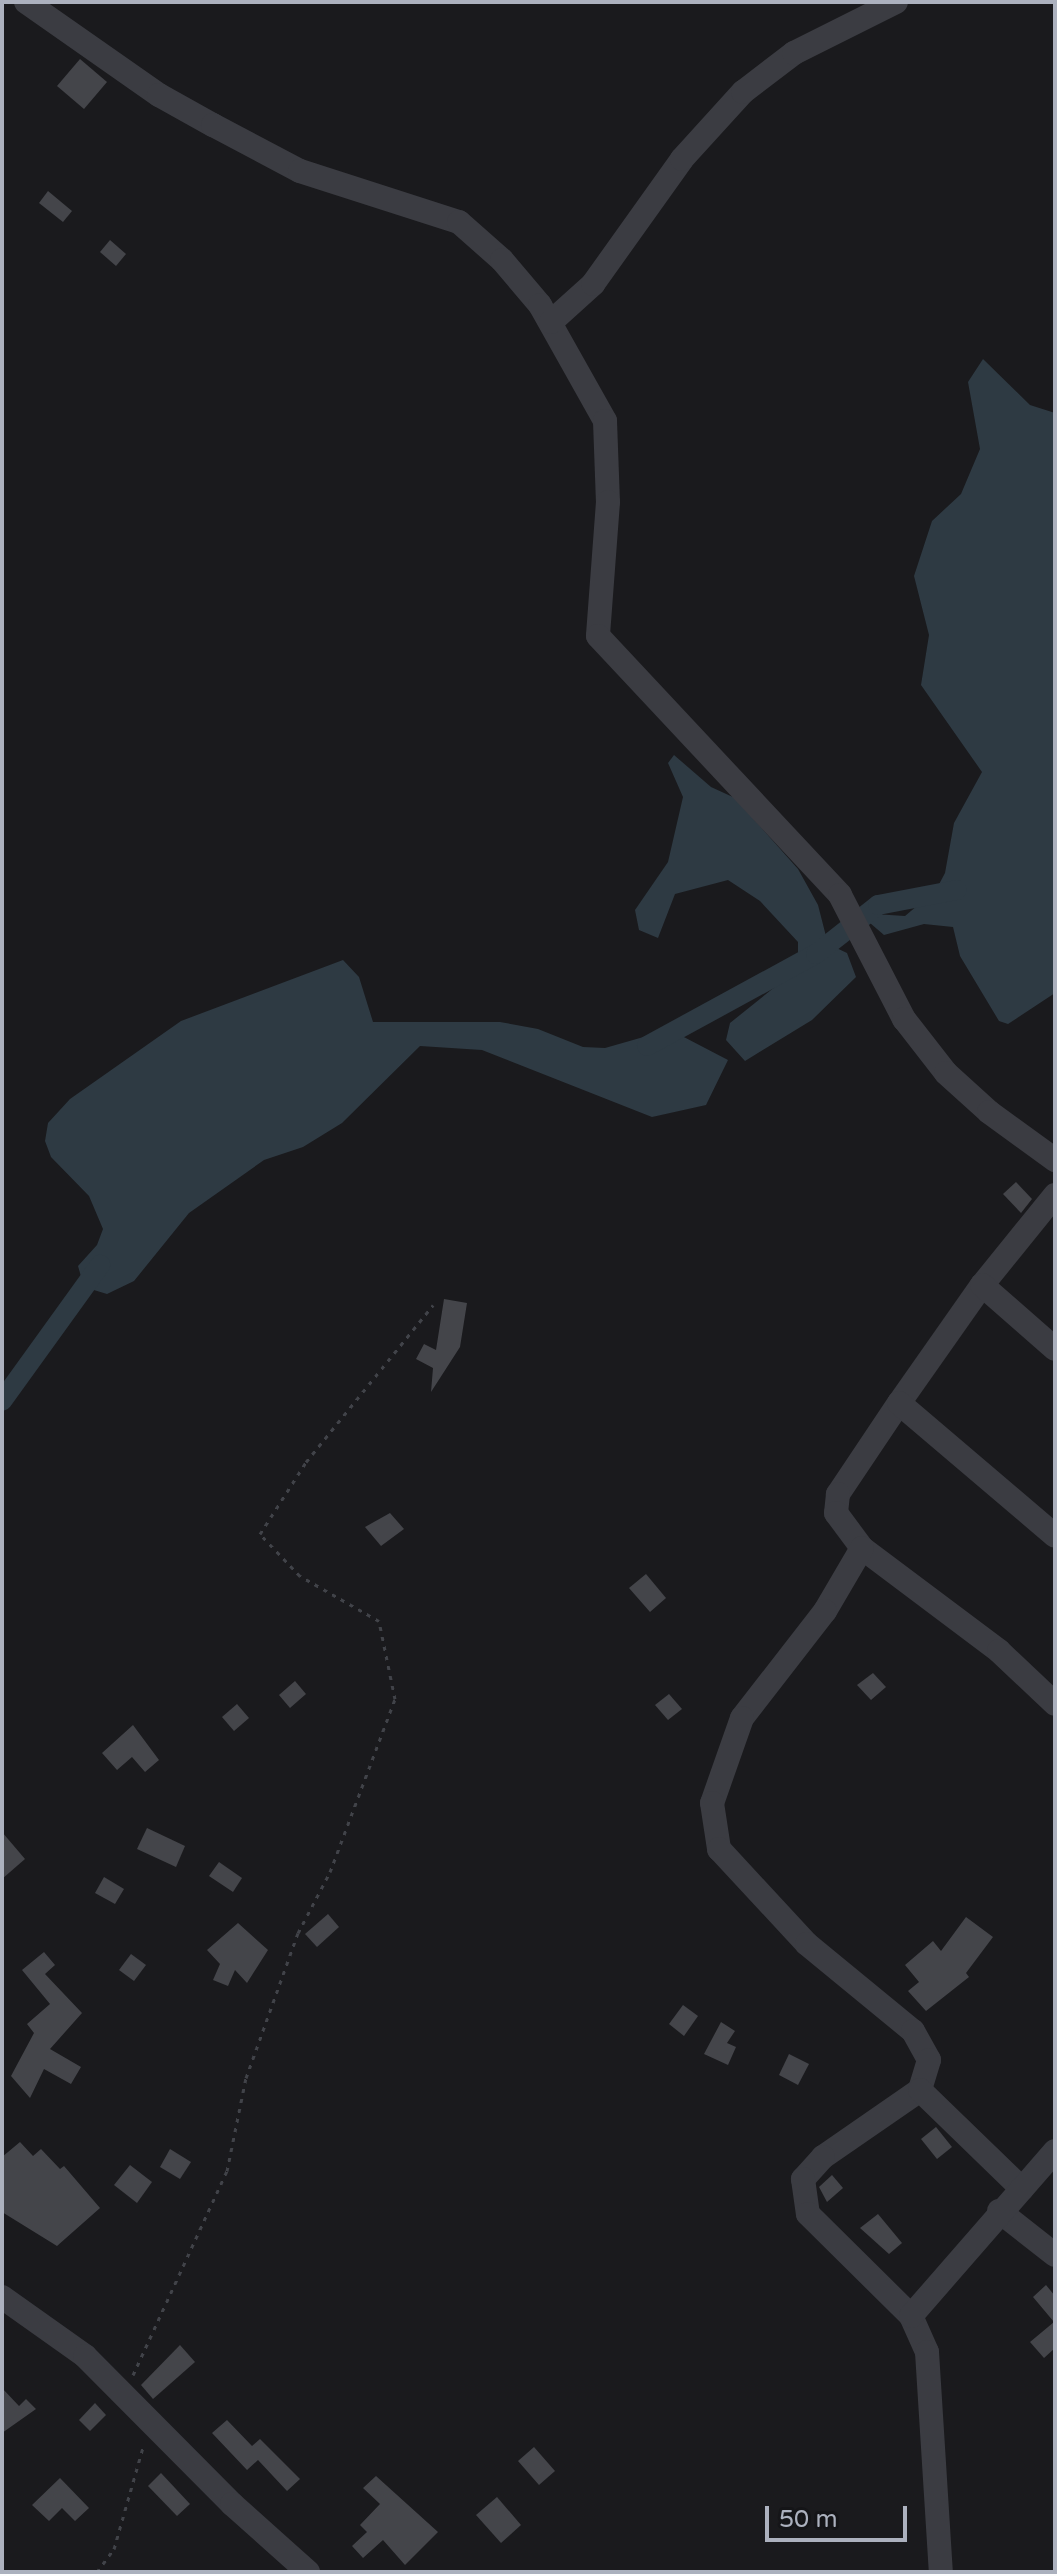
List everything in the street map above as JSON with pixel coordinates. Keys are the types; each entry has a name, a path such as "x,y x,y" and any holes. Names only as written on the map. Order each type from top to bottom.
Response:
{"street":[{"path":"26,2 159,95 300,171 459,222 502,260 551,322 605,421 608,502 598,636 840,895 862,932 904,1019 946,1073 989,1112 1055,1160"},
{"path":"551,322 593,284 682,159 743,92 794,53 896,2"},
{"path":"1055,1195 982,1285 899,1403 838,1494 836,1513 862,1548 999,1651 1055,1704"},
{"path":"982,1285 1055,1349"},
{"path":"899,1403 1055,1536"},
{"path":"862,1548 825,1611 742,1718 712,1803 719,1849 807,1944 913,2031 929,2060 920,2090 823,2157 803,2179 808,2214 911,2316 927,2352 941,2572"},
{"path":"920,2090 1022,2189"},
{"path":"911,2316 999,2211 1055,2151"},
{"path":"999,2211 1055,2255"},
{"path":"2,2297 60,2335 126,2393 232,2504 308,2572"}],"path":[{"path":"126,2393 227,2171 251,2064 298,1933 330,1872 395,1699 379,1621 300,1576 260,1534 306,1462 433,1305"},
{"path":"97,2572 114,2549 150,2420"}],"shaded area":[{"path":"983,359 1030,405 1055,413 1055,993 1008,1024 999,1021 960,956 953,927 924,924 884,935 870,923 874,914 905,916 936,890 945,873 954,823 982,772 921,685 929,635 914,576 932,521 961,494 980,449 968,382"},
{"path":"674,755 711,787 735,798 798,869 818,905 828,944 847,953 856,977 812,1020 745,1061 726,1040 730,1023 786,978 798,963 798,942 760,901 728,880 675,894 658,938 639,930 635,910 668,862 683,797 668,763"},
{"path":"343,960 359,977 373,1022 500,1022 538,1029 583,1047 605,1048 661,1032 680,1035 728,1060 706,1105 652,1117 482,1050 420,1046 342,1123 303,1147 264,1160 189,1213 134,1281 107,1294 84,1287 78,1266 97,1245 103,1229 89,1196 51,1157 45,1141 48,1123 70,1099 181,1021"}],"building":[{"path":"80,59 107,82 84,109 57,86"},
{"path":"48,191 72,211 63,222 39,203"},
{"path":"110,240 126,254 116,266 100,252"},
{"path":"1016,1182 1032,1199 1021,1213 1003,1194"},
{"path":"444,1299 467,1303 460,1347 431,1392 433,1368 416,1359 424,1344 436,1350"},
{"path":"390,1513 404,1529 381,1546 365,1527"},
{"path":"646,1574 666,1598 650,1612 629,1588"},
{"path":"873,1673 886,1687 871,1700 857,1685"},
{"path":"295,1681 306,1694 290,1708 279,1695"},
{"path":"669,1694 682,1709 668,1720 655,1705"},
{"path":"237,1704 249,1718 234,1731 222,1717"},
{"path":"133,1725 159,1760 145,1772 132,1757 117,1770 102,1753"},
{"path":"147,1828 185,1846 176,1867 137,1849"},
{"path":"2,1832 25,1859 2,1879"},
{"path":"219,1862 242,1878 233,1892 209,1876"},
{"path":"104,1877 124,1889 115,1904 95,1893"},
{"path":"328,1914 339,1927 317,1947 305,1934"},
{"path":"966,1917 993,1937 966,1973 969,1977 926,2011 908,1991 919,1982 905,1965 933,1941 941,1951"},
{"path":"238,1923 268,1950 247,1983 235,1970 228,1986 213,1980 220,1964 207,1950"},
{"path":"44,1952 55,1965 45,1974 82,2013 50,2049 81,2067 71,2084 44,2069 30,2098 11,2076 34,2033 27,2024 50,2004 22,1970"},
{"path":"131,1954 146,1965 134,1981 119,1970"},
{"path":"683,2005 698,2016 684,2036 669,2024"},
{"path":"721,2022 735,2031 727,2043 736,2047 728,2065 704,2054"},
{"path":"789,2054 809,2064 798,2085 779,2075"},
{"path":"936,2127 952,2147 937,2159 921,2139"},
{"path":"20,2142 33,2156 41,2149 60,2169 64,2166 100,2208 57,2246 2,2212 2,2157"},
{"path":"170,2149 191,2162 180,2179 160,2167"},
{"path":"130,2165 152,2182 137,2203 114,2185"},
{"path":"832,2175 843,2188 827,2202 819,2187"},
{"path":"878,2214 902,2243 889,2254 860,2228"},
{"path":"1046,2285 1055,2296 1055,2348 1044,2358 1030,2342 1054,2322 1033,2297"},
{"path":"180,2345 195,2362 153,2399 141,2385"},
{"path":"2,2388 19,2406 26,2399 36,2409 2,2433"},
{"path":"95,2403 106,2415 90,2431 79,2420"},
{"path":"227,2420 252,2446 260,2439 300,2479 287,2491 258,2460 247,2470 212,2433"},
{"path":"534,2447 555,2471 539,2485 518,2461"},
{"path":"161,2473 190,2504 177,2516 148,2486"},
{"path":"376,2476 438,2532 405,2565 383,2540 363,2558 352,2546 367,2532 360,2525 380,2504 363,2488"},
{"path":"60,2478 89,2508 75,2521 62,2508 49,2521 32,2505"},
{"path":"497,2497 521,2525 501,2543 476,2515"}],"waterway":[{"path":"647,1046 816,954 878,905 957,890"},
{"path":"2,1401 100,1265"}]}
